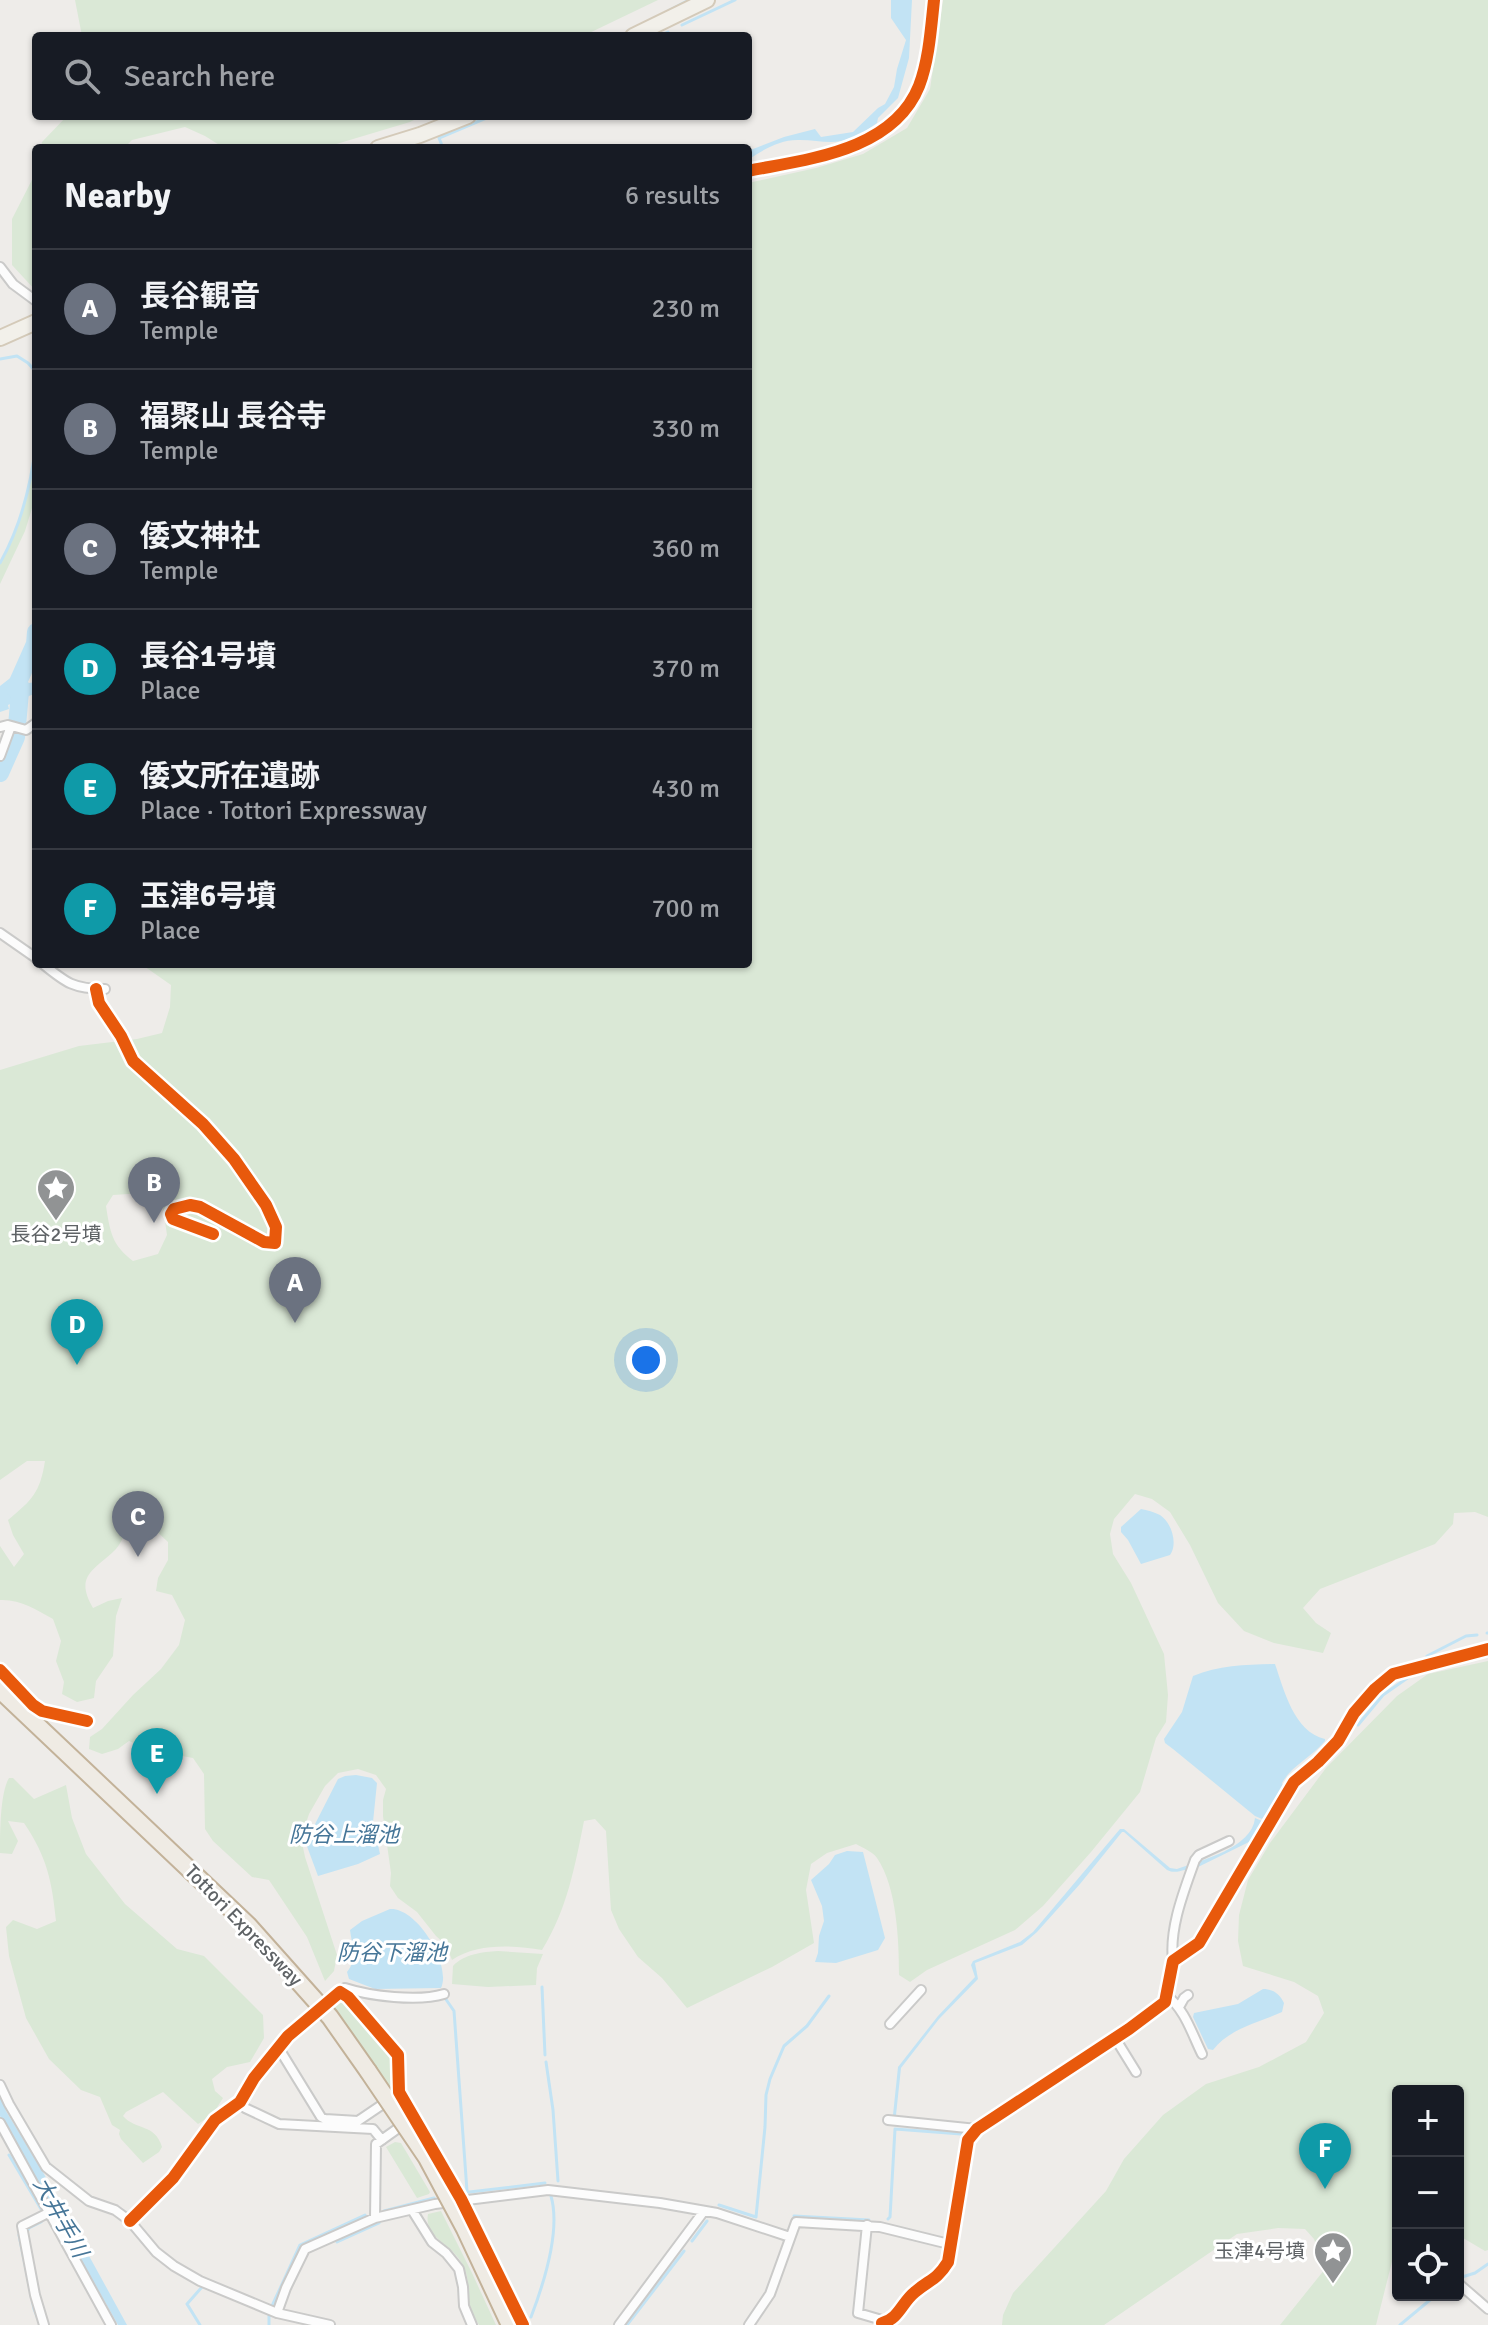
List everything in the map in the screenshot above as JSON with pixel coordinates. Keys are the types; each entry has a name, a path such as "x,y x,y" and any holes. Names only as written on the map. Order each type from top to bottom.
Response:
{"highway":[{"name":"Tottori Expressway","path":"0,1690 248,1925 330,2017 421,2161 483,2279 503,2325"},
{"name":"Tottori Expressway","path":"0,1701 214,1903 324,2021 427,2158 465,2229 510,2325"}],"main road":[{"path":"641,32 707,0"},
{"path":"391,144 458,120"},
{"path":"0,338 32,324"}],"street":[{"path":"752,170 851,147 873,137 901,115 920,84 934,0"},
{"path":"0,267 13,284 32,298"},
{"path":"0,756 12,726"},
{"path":"0,727 26,730 32,726"},
{"path":"0,933 32,955"},
{"path":"48,968 71,985 100,989 99,1003 133,1061 203,1124 234,1159 266,1205 276,1227 275,1243 264,1242 200,1207 190,1205 174,1209 171,1214 173,1219 213,1234"},
{"path":"1173,1961 1199,1943 1294,1782 1338,1741 1354,1713 1375,1689 1393,1674 1488,1649"},
{"path":"0,1670 42,1711 87,1721"},
{"path":"867,2225 858,2313 882,2320 882,2324 892,2320 915,2291 940,2275 948,2262 968,2140 977,2129 1165,2002 1179,1908 1195,1860 1199,1855 1229,1841"},
{"path":"444,1994 433,1997 368,1995 345,1988 337,1994 348,1997 398,2055 399,2092 461,2199 523,2325"},
{"path":"890,2024 921,1990"},
{"path":"1166,1995 1179,2007 1202,2054"},
{"path":"1179,2007 1188,1995"},
{"path":"130,2221 162,2191 215,2120 240,2102 254,2078 288,2036"},
{"path":"1115,2038 1136,2072"},
{"path":"278,2047 325,2119 358,2121 399,2092"},
{"path":"0,2085 46,2167 89,2201 115,2210 130,2221 156,2252 174,2266 200,2281 277,2313 330,2325"},
{"path":"245,2108 279,2124 373,2129 382,2140"},
{"path":"375,2218 376,2144 414,2117"},
{"path":"888,2120 977,2129"},
{"path":"0,2123 111,2325"},
{"path":"277,2313 305,2249 375,2218 461,2199 548,2190 717,2213 790,2237"},
{"path":"412,2210 432,2242 459,2269 464,2306 472,2325"},
{"path":"619,2325 704,2211"},
{"path":"44,2325 22,2226 50,2212"},
{"path":"749,2325 770,2294 796,2222 867,2225 953,2245"},
{"path":"1464,2288 1488,2309"}],"green space":[{"path":"75,0 658,0 591,32 81,32"},
{"path":"943,0 1488,0 1488,1517 1475,1512 1454,1513 1453,1524 1435,1544 1320,1589 1303,1608 1316,1623 1331,1633 1323,1653 1274,1643 1244,1631 1218,1603 1170,1512 1152,1499 1135,1494 1114,1519 1110,1534 1113,1554 1131,1583 1164,1654 1168,1695 1166,1722 1156,1738 1140,1792 1043,1906 1015,1930 927,1970 910,1982 899,1975 896,1915 884,1870 875,1856 856,1844 827,1853 811,1864 806,1890 814,1943 687,2008 662,1978 638,1957 619,1929 611,1910 606,1831 595,1819 584,1821 564,1903 542,1950 508,1946 484,1948 452,1960 446,1945 417,1912 398,1898 390,1886 383,1816 386,1789 376,1775 358,1769 338,1773 325,1786 309,1814 301,1838 337,1955 334,1971 325,1981 307,1937 269,1880 252,1877 213,1841 205,1829 204,1774 193,1758 150,1750 129,1741 118,1749 102,1754 89,1749 90,1737 102,1729 161,1669 179,1645 185,1620 172,1595 156,1591 158,1578 168,1560 168,1542 154,1529 129,1524 116,1549 88,1576 86,1589 93,1608 122,1598 116,1616 113,1656 96,1681 94,1698 77,1702 62,1694 64,1682 56,1661 61,1641 53,1619 21,1603 0,1600 0,1546 14,1567 24,1554 8,1520 34,1495 45,1461 27,1461 0,1480 0,1070 79,1046 162,1033 170,1007 171,985 147,968 752,968 752,182 863,154 907,128 930,89","holes":["144,1193 162,1201 167,1235 158,1254 133,1261 113,1237 106,1206 113,1195"]},
{"path":"63,120 414,120 336,144 218,144 185,127 132,140 128,144 42,142"},
{"path":"32,180 32,287 12,265 12,219"},
{"path":"32,471 32,508 25,531 0,584 0,564 28,494"},
{"path":"1488,1661 1488,2250 1464,2239 1464,2085 1392,2085 1392,2262 1376,2325 1280,2325 1325,2269 1314,2239 1305,2229 1278,2228 1237,2234 1104,2325 1002,2325 1013,2293 1106,2191 1124,2159 1163,2115 1206,2084 1259,2067 1306,2042 1324,2013 1318,1996 1294,1982 1243,1966 1238,1941 1239,1915 1248,1880 1270,1843 1326,1768 1397,1696 1428,1674"},
{"path":"9,1778 13,1778 34,1799 66,1785 72,1818 86,1854 125,1904 177,1949 204,1956 263,2015 264,2038 250,2062 227,2067 212,2079 215,2091 223,2098 213,2114 198,2124 163,2092 126,2112 123,2116 128,2121 155,2134 162,2147 143,2163 121,2139 120,2130 112,2125 100,2097 81,2090 49,2059 26,2018 9,1956 6,1927 13,1920 37,1929 56,1921 47,1870 24,1823 8,1821 18,1841 12,1854 0,1853 2,1803"},
{"path":"498,1951 543,1954 537,1968 536,1985 488,1987 452,1984 453,1966 457,1962 474,1954"},
{"path":"335,2001 342,2001 362,2019 388,2053 392,2079 388,2092 332,2006"},
{"path":"395,2142 401,2143 429,2194 417,2198 386,2147"},
{"path":"441,2211 496,2325 479,2325 470,2308 463,2265 430,2228 428,2214"}],"water":[{"path":"891,0 912,0 909,58 898,98 878,118 877,123 843,141 786,141 752,158 752,149 815,129 821,137 853,132 885,104 894,87 906,40 891,18"},
{"path":"27,665 27,681 32,683 32,695 0,712 0,686"},
{"path":"1141,1509 1160,1515 1171,1528 1174,1540 1170,1555 1141,1564 1121,1527"},
{"path":"1275,1664 1298,1719 1305,1728 1325,1741 1286,1777 1282,1783 1284,1788 1262,1819 1165,1743 1164,1739 1182,1712 1193,1676 1223,1668"},
{"name":"防谷上溜池","path":"356,1775 372,1778 377,1783 373,1822 380,1854 318,1876 305,1841 338,1779"},
{"path":"1255,1818 1262,1821 1251,1841 1196,1868 1178,1872 1167,1870 1122,1832 1037,1932 1022,1945 975,1963 978,1979 939,2019 901,2068 896,2115 893,2115 898,2067 938,2016 975,1977 971,1965 973,1961 1020,1942 1033,1932 1120,1829 1124,1829 1170,1868 1177,1869 1236,1845 1252,1828"},
{"path":"847,1851 863,1852 885,1938 878,1950 836,1963 815,1962 824,1921 822,1906 811,1880 835,1855"},
{"name":"防谷下溜池","path":"390,1909 411,1917 430,1939 441,1966 441,1988 375,1989 349,1979 347,1972 353,1957 350,1930"},
{"path":"1263,1989 1273,1991 1280,1997 1284,2003 1282,2012 1236,2031 1213,2050 1208,2049 1194,2013 1238,2004"},
{"path":"0,2095 6,2111 127,2325 118,2325 0,2116"}],"waterway":[{"path":"668,11 689,0"},
{"path":"682,25 735,0"},
{"path":"441,144 439,138 482,120"},
{"path":"0,359 17,356 32,368"},
{"path":"0,563 14,535 32,469"},
{"name":"大井手川","path":"15,689 32,651"},
{"name":"大井手川","path":"0,773 16,737 20,692"},
{"path":"1427,1656 1466,1636 1477,1635"},
{"path":"1358,1725 1383,1695 1419,1670"},
{"path":"542,1987 545,2055"},
{"path":"719,2205 756,2217 770,2079 784,2046 807,2026 829,1996"},
{"path":"445,1998 454,2011 467,2191"},
{"path":"546,2062 558,2181"},
{"path":"888,2219 895,2129 961,2134"},
{"path":"9,2155 41,2209"},
{"path":"461,2193 545,2183"},
{"path":"531,2317 546,2273 552,2241 554,2210 551,2196"},
{"path":"384,2211 434,2198"},
{"path":"272,2306 300,2245 365,2215"},
{"path":"794,2216 869,2220"},
{"path":"692,2241 707,2221"},
{"path":"26,2234 29,2228 41,2222"},
{"path":"337,2242 379,2223"},
{"path":"19,2235 39,2321"},
{"path":"627,2325 684,2251"},
{"path":"1464,2276 1488,2264"},
{"path":"200,2325 187,2304 202,2287"},
{"path":"1400,2325 1429,2301"},
{"path":"269,2313 269,2325"}],"tunnel":[{"path":"288,2036 334,1996"}],"cycle path":[{"path":"752,170 822,156 869,138 890,125 907,108 919,86 927,55 934,0"},
{"path":"96,989 99,1003 133,1061 203,1124 234,1159 266,1205 276,1227 275,1243 264,1242 200,1207 190,1205 174,1209 171,1214 173,1219 213,1234"},
{"path":"882,2323 892,2318 948,2262 968,2140 977,2129 1165,2002 1173,1961 1199,1943 1294,1782 1338,1741 1354,1713 1375,1689 1393,1674 1488,1649"},
{"path":"0,1670 42,1711 87,1721"},
{"path":"130,2221 173,2178 215,2120 240,2102 254,2078 288,2036 340,1992 348,1997 398,2055 399,2092 461,2199 523,2325"}],"place":[{"name":"長谷2号墳","path":"56,1222"},
{"name":"福聚山 長谷寺","path":"154,1223"},
{"name":"長谷観音","path":"295,1323"},
{"name":"長谷1号墳","path":"77,1365"},
{"name":"倭文神社","path":"138,1557"},
{"name":"倭文所在遺跡","path":"157,1794"},
{"name":"玉津6号墳","path":"1325,2189"},
{"name":"玉津4号墳","path":"1333,2285"}]}
